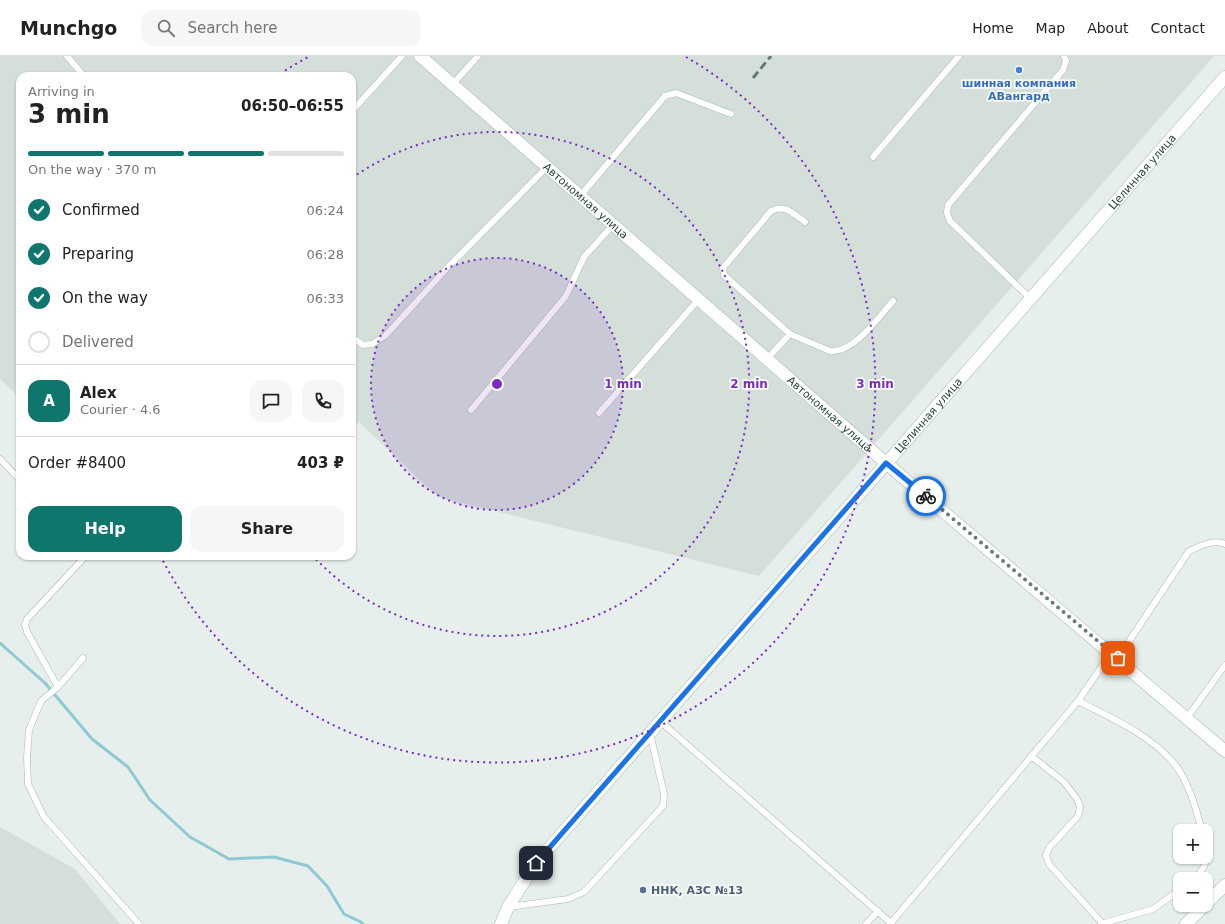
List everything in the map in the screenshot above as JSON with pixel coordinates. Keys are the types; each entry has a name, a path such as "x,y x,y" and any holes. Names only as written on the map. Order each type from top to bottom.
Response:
{"street":[{"name":"Автономная улица","path":"420,56 886,463 1225,751"},
{"name":"Целинная улица","path":"501,924 508,907 536,863 1225,77"},
{"path":"1213,897 1225,885"},
{"path":"1186,924 1198,912"}],"lane":[{"path":"67,56 80,72"},
{"path":"356,107 402,56"},
{"path":"453,84 478,56"},
{"path":"873,158 959,56"},
{"path":"1031,299 950,221 947,214 948,205 1063,70 1066,60 1064,56"},
{"path":"580,196 665,96 676,92 731,114"},
{"path":"356,340 363,345 372,344 385,336 448,267 547,167"},
{"path":"805,222 784,207 779,207 771,211 723,268 724,276 790,334 830,351 837,352 844,350 860,338 893,301"},
{"path":"471,410 566,296 584,257 613,225"},
{"path":"599,413 699,299"},
{"path":"767,359 790,334"},
{"path":"0,458 16,476"},
{"path":"660,721 891,923 1078,701 1114,656 1189,551 1204,544 1220,542 1225,544"},
{"path":"58,687 27,632 25,625 27,619 82,560"},
{"path":"83,658 58,687 41,701 29,730 26,756 28,784 44,817 139,924"},
{"path":"1187,718 1225,664"},
{"path":"1078,701 1143,735 1172,762 1188,788 1200,824"},
{"path":"508,907 568,899 584,892 663,806 664,794 650,732"},
{"path":"1031,756 1064,782 1077,799 1080,807 1078,816 1050,848 1046,855 1048,864 1101,924 1153,909 1173,895"},
{"path":"866,924 878,911"}],"shaded area":[{"path":"0,56 1214,56 759,576 438,497 359,422 356,425 356,72 16,72 16,394 0,379"},
{"path":"0,827 75,869 120,924 0,924"}],"waterway":[{"path":"0,643 45,683 92,739 128,767 150,800 190,837 229,859 274,857 308,866 327,886 344,914 363,924"}],"railway":[{"path":"753,78 771,56"}],"way so far":[{"path":"926,496 1118,658"}],"place":[{"name":"шинная компания АВангард","path":"1019,70"},
{"name":"ННК, АЗС №13","path":"643,890"}],"route":[{"path":"536,863 886,463 926,496"}]}
